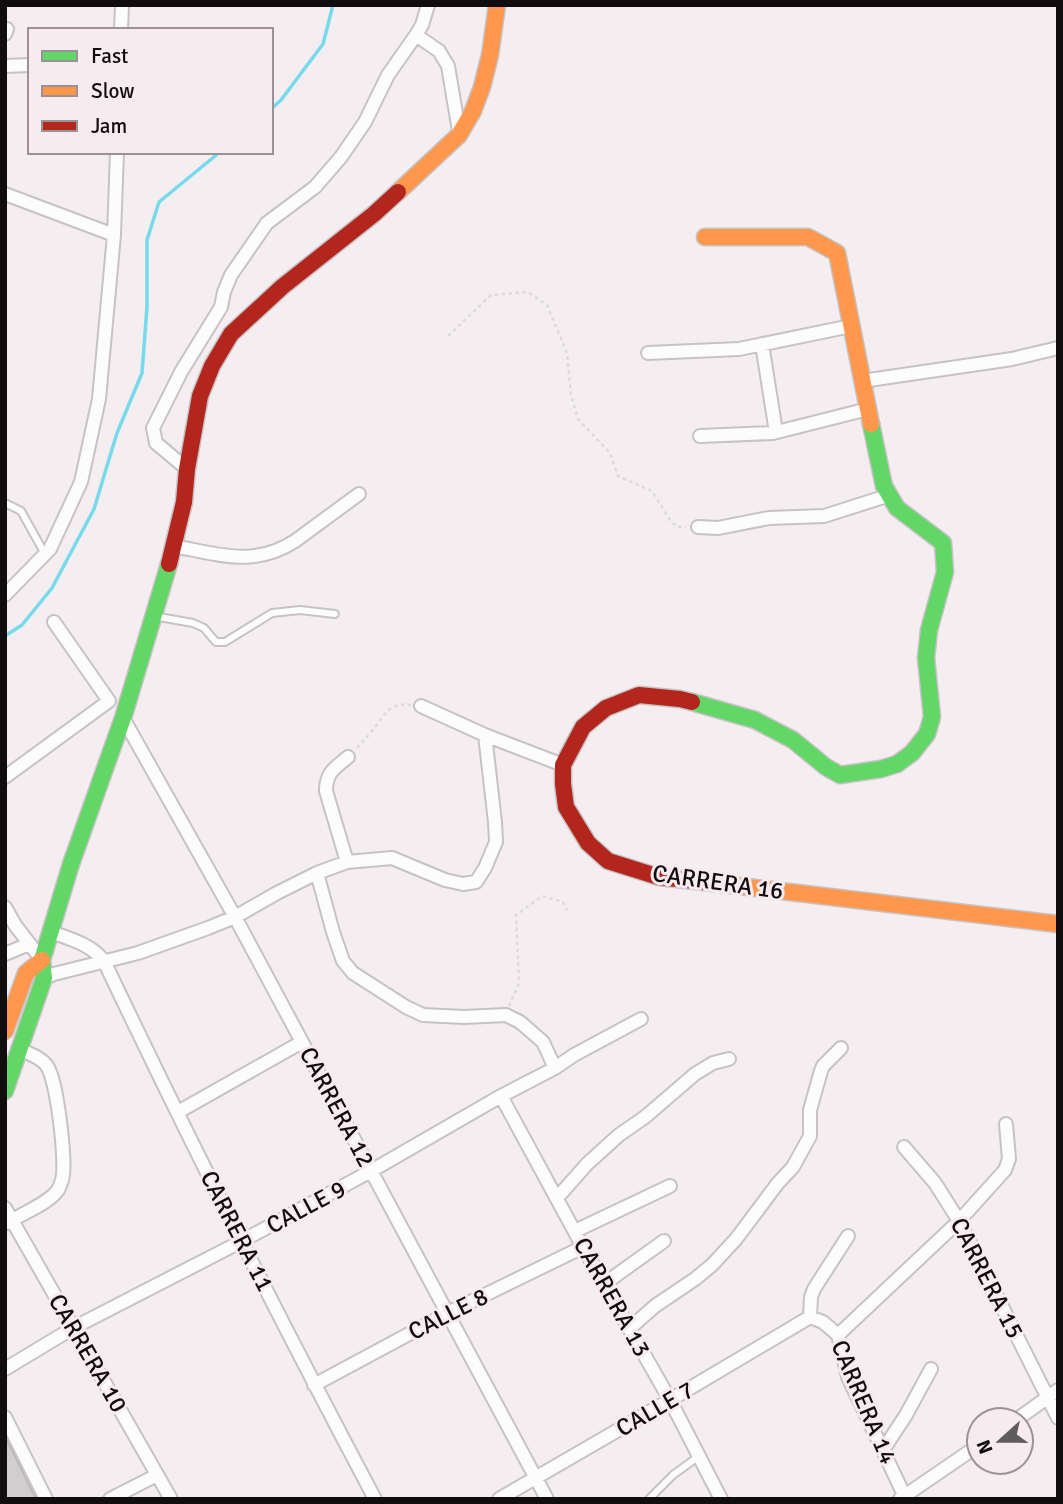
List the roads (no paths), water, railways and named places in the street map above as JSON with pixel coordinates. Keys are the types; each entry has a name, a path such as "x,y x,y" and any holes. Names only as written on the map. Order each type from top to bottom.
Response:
{"main road":[{"path":"5,1091 44,978 41,960 71,864 125,712 154,616 184,502 200,396 212,366 230,334 282,287 374,214 459,135 473,111 482,87 497,5"},
{"name":"CARRERA 16","path":"705,237 808,237 837,253 884,486 897,508 943,542 945,572 929,630 926,658 932,717 927,734 912,753 897,764 840,775 793,740 755,720 680,699 639,695 606,708 583,727 564,765 566,807 588,843 608,861 659,877 1058,924"},
{"path":"5,1031 26,973 41,960"}],"street":[{"path":"121,28 122,5"},
{"path":"187,469 156,443 153,428 181,372 220,307 231,275 267,223 315,187 341,156 365,122 388,75 416,36 428,5"},
{"path":"416,36 439,51 448,66 459,135"},
{"path":"5,66 28,65"},
{"path":"5,595 50,549 84,471 99,399 114,235 117,154"},
{"path":"5,194 114,235"},
{"path":"648,352 739,349 851,326"},
{"path":"762,344 776,432"},
{"path":"862,382 1012,359 1058,348"},
{"path":"700,436 776,432 868,409"},
{"path":"173,547 246,558 267,555 286,547 359,494"},
{"path":"698,527 718,528 769,518 824,516 890,495"},
{"path":"54,622 109,701 125,712"},
{"path":"5,777 109,701"},
{"path":"421,706 485,735 564,765"},
{"name":"CARRERA 12","path":"125,712 547,1499"},
{"path":"44,978 138,953 235,917 276,893 347,862 392,858 445,880 463,884 476,882 496,842 485,735"},
{"path":"347,862 326,791 326,781 330,772 348,757"},
{"path":"317,873 333,932 344,961 353,973 423,1015 506,1015 520,1021 543,1042 555,1068"},
{"path":"5,907 41,960"},
{"path":"51,932 86,945 104,961"},
{"path":"5,954 29,944"},
{"name":"CARRERA 11","path":"104,961 314,1385 374,1499"},
{"name":"CALLE 9","path":"5,1370 73,1328 371,1171 641,1018"},
{"path":"178,1112 302,1042"},
{"path":"629,1329 655,1306 712,1265 793,1167 810,1136 810,1110 823,1066 841,1048"},
{"path":"9,1222 57,1192 63,1180 64,1160 49,1068 39,1058 20,1049"},
{"path":"556,1198 587,1164 619,1135 645,1117 695,1074 713,1063 729,1059"},
{"name":"CARRERA 13","path":"501,1096 670,1400 721,1499"},
{"path":"838,1335 959,1221 1005,1170 1009,1159 1006,1124"},
{"name":"CARRERA 15","path":"904,1147 935,1183 959,1221 1053,1394 1058,1418"},
{"path":"575,1231 670,1186"},
{"name":"CARRERA 10","path":"5,1208 9,1222 171,1499"},
{"path":"810,1317 814,1289 848,1236"},
{"path":"604,1284 664,1241"},
{"name":"CALLE 8","path":"314,1385 448,1313 583,1247"},
{"name":"CARRERA 14","path":"810,1317 823,1322 838,1335 848,1377 904,1498"},
{"name":"CALLE 7","path":"499,1499 810,1317"},
{"path":"883,1450 931,1369"},
{"path":"1035,1407 1053,1394"},
{"path":"5,1417 46,1499"},
{"path":"904,1498 965,1455"},
{"path":"110,1499 157,1475"}],"lane":[{"path":"5,503 21,511 45,554"},
{"path":"154,616 193,623 204,628 216,642 225,642 272,613 300,610 335,614"},
{"path":"649,1499 673,1475 699,1456"}],"waterway":[{"path":"273,107 323,44 333,5"},
{"path":"5,636 22,625 52,588 94,509 117,433 142,373 147,307 147,240 159,202 218,154"}]}
